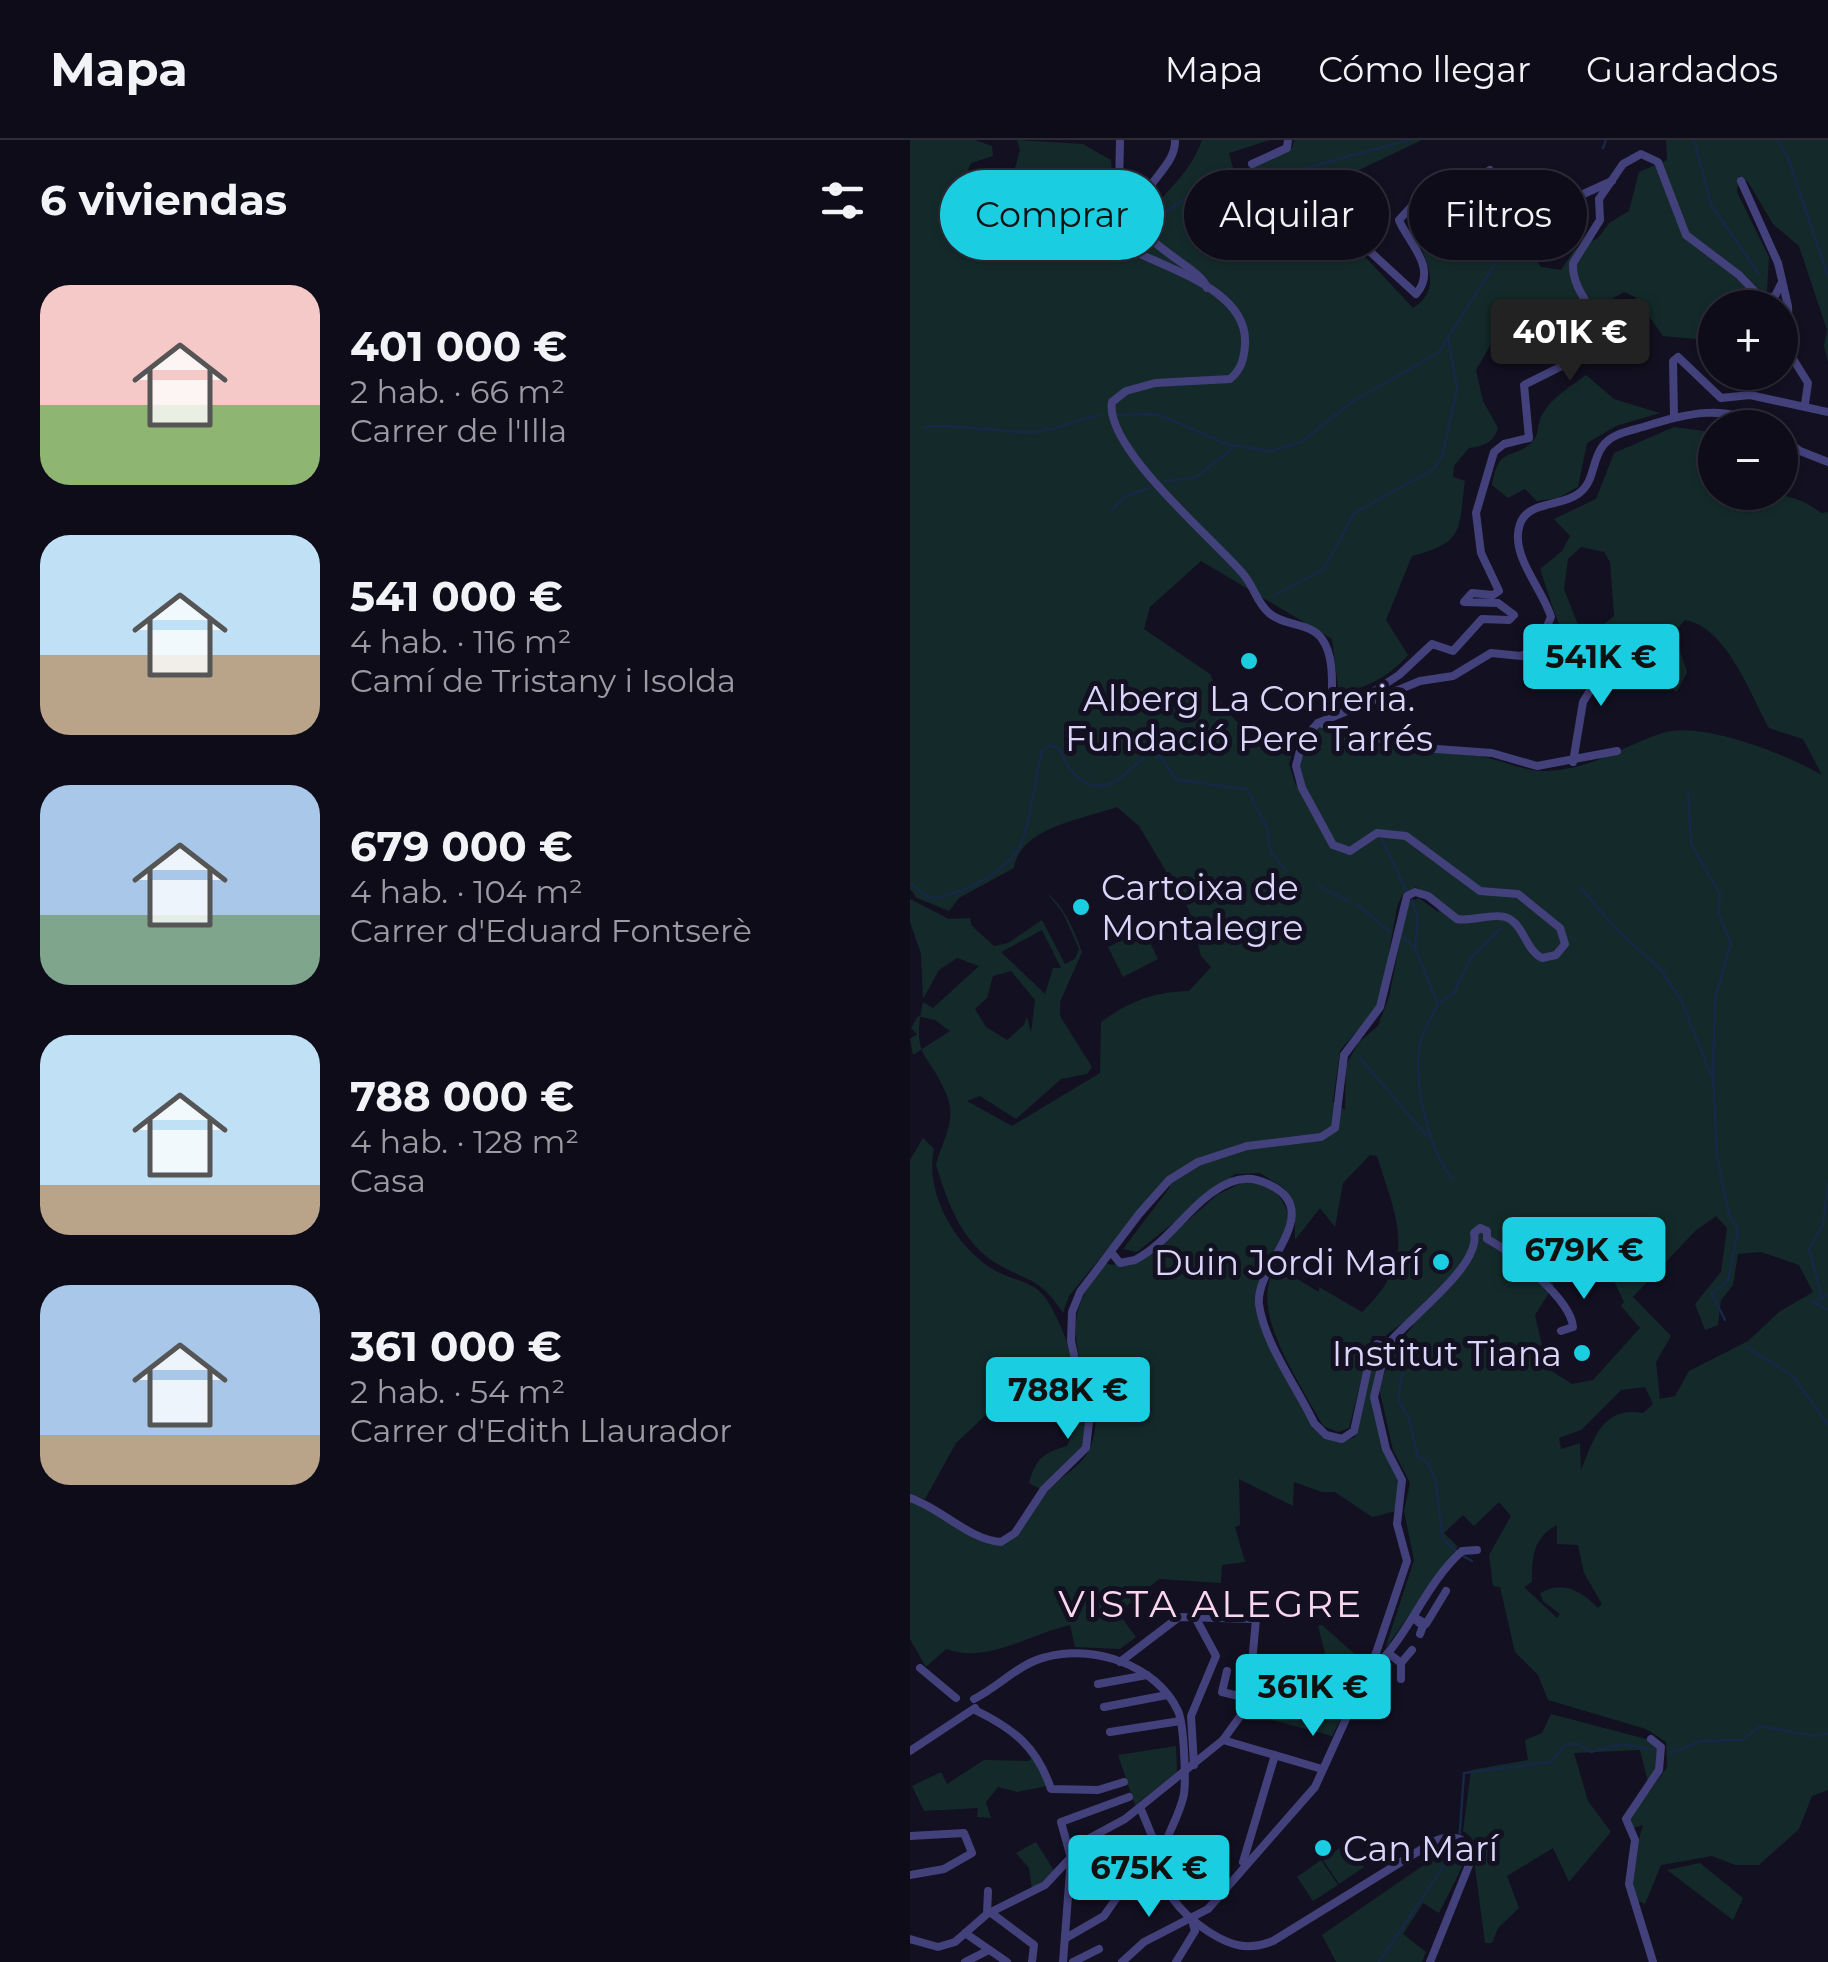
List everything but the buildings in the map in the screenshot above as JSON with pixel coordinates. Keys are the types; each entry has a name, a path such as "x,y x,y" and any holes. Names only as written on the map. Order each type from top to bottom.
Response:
{"street":[{"path":"1120,140 1119,188 1099,220 1100,232 1207,288 1229,304 1244,326 1245,350 1237,373 1222,381 1185,378 1126,391 1112,402 1110,410 1142,468 1242,573 1266,612 1285,623 1314,630 1324,641 1330,666 1332,714"},
{"path":"1175,140 1174,153 1151,180 1139,222 1155,245 1200,276 1207,288"},
{"path":"1252,164 1287,148 1288,140"},
{"path":"1345,710 1399,675 1425,647 1432,644 1453,651 1482,619 1509,620 1514,615 1498,603 1464,602 1472,593 1486,596 1499,591 1481,553 1476,514 1494,452 1504,444 1529,438 1531,424 1521,391 1524,385 1568,364 1578,353 1603,348 1604,334 1572,270 1575,256 1600,220 1599,199 1634,156 1653,158 1662,168 1690,240 1734,270 1763,300 1774,296 1781,284"},
{"path":"1379,260 1416,294 1423,283 1422,263 1416,242 1399,220 1439,177 1448,177 1463,190 1490,170 1494,200 1502,207 1534,173 1554,176 1562,198 1568,201 1612,181"},
{"path":"1742,182 1778,262 1788,306 1790,354 1808,383 1805,404"},
{"path":"1674,418 1672,368 1678,357 1721,398 1750,395 1828,412"},
{"path":"910,1498 936,1508 987,1540 1001,1542 1016,1533 1044,1489 1081,1457 1090,1422 1071,1324 1080,1292 1178,1172 1247,1146 1321,1137 1335,1128 1344,1054 1380,1008 1407,896 1415,892 1428,896 1456,919 1502,916 1512,920 1530,949 1542,958 1556,954 1565,944 1560,928 1523,897 1480,890 1406,836 1377,832 1350,851 1333,844 1302,788 1296,766 1304,739 1332,714 1376,702 1424,679 1454,676 1490,652 1521,656 1537,649 1551,618 1519,548 1523,517 1532,509 1559,504 1581,493 1590,483 1600,449 1613,437 1698,410"},
{"path":"1798,449 1828,462"},
{"path":"1573,762 1583,702 1614,651"},
{"path":"1318,723 1409,747 1492,752 1537,766 1618,751"},
{"path":"1102,1264 1128,1261 1149,1252 1220,1188 1240,1180 1258,1180 1282,1194 1292,1222 1286,1241 1261,1278 1262,1317 1314,1422 1326,1436 1342,1439 1354,1431 1372,1349 1380,1343 1386,1347"},
{"path":"1130,1959 1144,1942 1192,1920 1212,1905 1314,1787 1365,1676 1406,1561 1397,1524 1402,1480 1386,1449 1374,1397 1386,1347 1429,1307 1476,1241 1474,1234 1480,1228 1487,1232 1487,1238 1523,1261 1568,1312 1573,1327 1561,1331"},
{"path":"1119,1242 1128,1261"},
{"path":"1111,1252 1117,1261"},
{"path":"1111,1252 1128,1261"},
{"path":"1365,1676 1388,1653 1450,1562 1462,1551 1478,1550"},
{"path":"1413,1618 1426,1624 1446,1591"},
{"path":"1194,1615 1216,1656 1191,1716 1197,1763 1184,1793 1162,1870 1168,1892 1192,1920 1235,1946 1261,1946 1435,1842 1461,1840 1472,1858 1430,1962"},
{"path":"910,1939 938,1948 989,1913 1045,1885 1088,1838 1140,1807 1223,1740 1247,1698 1256,1619 1194,1615 1165,1623 1120,1662"},
{"path":"1413,1618 1422,1626 1420,1634"},
{"path":"1401,1679 1401,1664 1412,1650"},
{"path":"1388,1653 1401,1664"},
{"path":"974,1698 1046,1657 1088,1654 1120,1662 1147,1675 1167,1695 1180,1721 1184,1793"},
{"path":"920,1668 956,1698"},
{"path":"1227,1672 1222,1692 1247,1698"},
{"path":"1098,1684 1147,1675"},
{"path":"956,1698 965,1694 974,1698"},
{"path":"1104,1707 1167,1695"},
{"path":"956,1698 954,1708 961,1715"},
{"path":"974,1698 974,1710"},
{"path":"910,1751 974,1710 1024,1737 1041,1762 1051,1789 1098,1790 1124,1782"},
{"path":"1110,1732 1180,1721"},
{"path":"1651,1739 1661,1747 1663,1756 1650,1786 1627,1812 1634,1836 1628,1877 1652,1962"},
{"path":"1223,1740 1322,1769"},
{"path":"1242,1866 1275,1755"},
{"path":"1063,1962 1070,1858 1061,1822 1129,1796"},
{"path":"1066,1938 1104,1916 1151,1848 1152,1836 1140,1807"},
{"path":"1634,1836 1642,1824"},
{"path":"910,1836 964,1833 972,1853 944,1869 910,1875"},
{"path":"988,1891 989,1913"},
{"path":"989,1913 1034,1945 1032,1962"},
{"path":"1176,1962 1195,1931 1192,1920"},
{"path":"965,1933 1007,1962"},
{"path":"1073,1962 1100,1949"},
{"path":"965,1962 989,1950"}],"green space":[{"path":"910,140 975,140 992,146 993,156 971,163 969,170 940,170 940,260 1164,260 1164,196 1184,172 1184,260 1368,260 1413,308 1429,287 1426,260 1536,260 1541,267 1561,270 1568,260 1587,260 1587,244 1629,211 1639,172 1667,160 1666,140 1828,140 1828,362 1824,346 1827,330 1799,246 1773,224 1748,182 1739,176 1737,192 1769,257 1767,290 1698,290 1698,339 1663,336 1635,297 1624,292 1602,305 1591,328 1558,307 1510,311 1476,370 1483,401 1498,428 1491,440 1469,448 1454,466 1453,477 1465,481 1456,532 1442,545 1412,556 1386,620 1408,655 1393,670 1369,684 1339,694 1332,639 1201,561 1150,607 1144,629 1210,674 1223,706 1253,740 1261,734 1293,749 1289,764 1296,786 1303,747 1320,727 1378,745 1478,756 1546,771 1593,762 1662,733 1699,731 1767,749 1822,775 1803,739 1769,728 1736,665 1700,625 1685,620 1674,633 1687,672 1677,692 1661,683 1633,646 1600,641 1596,631 1614,616 1610,562 1604,552 1581,547 1568,559 1564,589 1578,631 1567,637 1540,569 1562,551 1570,536 1554,519 1596,499 1614,453 1674,427 1698,430 1698,510 1798,510 1798,500 1821,513 1828,512 1828,1790 1812,1796 1799,1829 1759,1865 1735,1865 1712,1856 1661,1865 1645,1904 1638,1901 1630,1871 1643,1825 1633,1828 1630,1819 1667,1767 1666,1742 1646,1729 1548,1700 1538,1675 1515,1652 1500,1587 1493,1586 1489,1555 1511,1516 1499,1502 1474,1526 1463,1515 1444,1533 1458,1547 1385,1649 1414,1560 1404,1511 1410,1483 1393,1450 1379,1388 1394,1346 1433,1372 1399,1342 1413,1326 1408,1319 1385,1336 1372,1336 1349,1428 1338,1432 1323,1426 1280,1346 1267,1303 1269,1283 1277,1267 1362,1312 1380,1293 1397,1257 1398,1239 1377,1156 1370,1155 1343,1183 1335,1227 1320,1208 1295,1240 1295,1205 1284,1188 1260,1173 1235,1174 1137,1252 1123,1249 1170,1187 1167,1176 1069,1296 1063,1313 1043,1289 989,1258 967,1236 936,1165 949,1123 950,1105 922,1049 950,1031 935,1020 920,1017 923,1002 933,1008 979,966 957,958 939,970 923,999 921,954 910,922 910,899 949,919 970,918 972,926 994,946 1008,943 1042,920 1065,964 1075,959 1079,949 1063,913 1047,893 1059,905 1072,927 1082,952 1060,1002 1060,1016 1092,1067 1087,1074 1061,1079 1016,1119 980,1096 967,1101 1012,1126 1100,1073 1101,1022 1142,999 1189,991 1211,967 1201,956 1188,908 1139,826 1117,807 1055,827 1028,843 1014,868 959,898 949,911 917,898 910,889","holes":["1416,887 1442,904 1438,912 1419,898 1408,902 1389,997 1378,1026 1359,1042 1346,1065 1345,1110 1333,1102 1340,1051 1375,1009 1402,895","1042,930 1061,968 1053,968 1045,994 1001,952","1011,971 1035,1000 1031,1033 1027,1017 1007,1040 986,1027 975,1009 987,998 993,976","1716,1216 1727,1228 1721,1272 1695,1304 1705,1330 1718,1325 1721,1300 1733,1285 1738,1254 1761,1252 1799,1265 1813,1292 1779,1312 1748,1341 1689,1371 1675,1396 1660,1399 1656,1362 1671,1336 1633,1297 1695,1231","1574,1227 1593,1238 1624,1302 1621,1306 1640,1328 1593,1380 1572,1384 1547,1368 1535,1315 1554,1285 1544,1269","1645,1387 1653,1404 1643,1413 1629,1412 1608,1420 1595,1437 1581,1470 1580,1443 1561,1449 1559,1438 1581,1430 1621,1390","1557,1525 1557,1544 1578,1545 1584,1573 1602,1604 1598,1608 1572,1589 1557,1587 1540,1593 1543,1601 1560,1614 1557,1618 1524,1587 1532,1582 1534,1556 1549,1530"]},
{"path":"1017,140 1083,144 1111,160 1112,170 1014,170 1020,150"},
{"path":"1202,140 1270,140 1229,153 1233,168 1241,170 1185,170"},
{"path":"1294,140 1422,140 1359,170 1247,170 1292,148"},
{"path":"1586,375 1614,399 1660,413 1616,426 1587,443 1578,487 1558,498 1537,501 1525,489 1508,498 1492,485 1498,464 1532,442 1548,406"},
{"path":"1144,930 1158,959 1123,977 1108,947"},
{"path":"923,1138 934,1149 934,1184 957,1235 982,1261 1043,1295 1076,1368 1086,1414 1084,1446 1040,1489 1029,1483 1038,1462 1046,1454 1067,1446 1073,1432 1054,1415 1057,1404 1048,1401 1043,1412 1021,1391 1022,1381 956,1443 925,1499 910,1495 910,1160"},
{"path":"1243,1182 1272,1190 1289,1215 1262,1277 1258,1303 1261,1319 1318,1433 1341,1442 1355,1437 1373,1352 1382,1346 1373,1398 1399,1476 1396,1511 1372,1517 1335,1492 1322,1492 1294,1482 1293,1506 1239,1479 1240,1525 1235,1527 1245,1562 1222,1565 1221,1583 1159,1579 1118,1613 1136,1637 1120,1649 1075,1647 1070,1625 993,1650 961,1653 946,1649 926,1667 910,1639 910,1501 1002,1544 1016,1534 1047,1492 1082,1461 1090,1448 1095,1425 1093,1404 1076,1340 1077,1317 1086,1291 1106,1264 1129,1266 1143,1260 1217,1195"},
{"path":"1322,1625 1368,1666 1332,1736 1272,1720 1283,1666 1309,1669 1311,1674 1329,1669 1318,1626"},
{"path":"1551,1714 1646,1739 1658,1749 1657,1768 1648,1782 1640,1750 1574,1753 1588,1801 1611,1832 1569,1882 1553,1848 1507,1876 1519,1908 1498,1928 1492,1943 1485,1943 1471,1837 1463,1831 1471,1770 1528,1760 1525,1740 1542,1733"},
{"path":"1176,1746 1177,1772 1135,1805 1118,1755"},
{"path":"1033,1757 1047,1786 1017,1792 998,1787 986,1802 991,1818 977,1817 978,1808 924,1811 912,1786 941,1772 947,1784 984,1760 1029,1761"},
{"path":"1036,1842 1055,1872 1032,1889 1029,1868 1016,1853"},
{"path":"1348,1842 1364,1867 1339,1884 1323,1860"},
{"path":"1453,1845 1469,1853 1439,1913 1423,1903 1403,1934 1426,1952 1422,1962 1336,1962 1322,1935"},
{"path":"1321,1860 1338,1885 1313,1901 1297,1877"},
{"path":"1700,1863 1743,1898 1733,1920 1667,1870"}],"waterway":[{"path":"1164,212 1180,202 1248,190 1320,164 1409,140"},
{"path":"1603,148 1606,140"},
{"path":"1694,140 1711,205 1759,274"},
{"path":"1777,140 1787,155 1828,276"},
{"path":"1118,415 1157,414 1229,445 1271,451 1301,442 1352,402 1438,353 1497,260"},
{"path":"1273,596 1324,569 1354,513 1434,469 1442,456 1457,389 1448,338"},
{"path":"924,427 1033,432 1101,415"},
{"path":"1165,481 1195,478 1233,448"},
{"path":"1113,509 1126,496 1149,488"},
{"path":"910,883 929,898 942,896 985,879 1010,860 1024,836 1042,751 1050,745 1059,748 1079,778 1094,785 1114,782 1146,757"},
{"path":"1156,757 1160,756 1177,780 1247,789 1267,828 1271,852 1286,871"},
{"path":"1688,791 1691,844 1720,894 1718,912 1731,943 1715,998 1713,1070 1717,1158 1729,1214 1738,1230 1728,1281 1712,1294 1725,1320"},
{"path":"1382,839 1407,892"},
{"path":"1317,885 1350,902"},
{"path":"1580,887 1615,928 1661,970 1681,1000 1713,1079"},
{"path":"1412,900 1418,919 1415,948 1438,1004 1420,1043 1421,1099 1436,1151 1452,1179"},
{"path":"1357,904 1390,932"},
{"path":"1440,1003 1454,993 1470,959 1500,929"},
{"path":"1403,937 1413,946"},
{"path":"1360,1058 1427,1136"},
{"path":"1822,1298 1809,1249 1823,1224 1828,1184"},
{"path":"1818,1299 1828,1295"},
{"path":"1811,1301 1828,1309"},
{"path":"1746,1347 1792,1375 1828,1425"},
{"path":"1396,1349 1404,1362 1398,1400 1409,1418 1417,1456 1428,1463 1435,1479 1443,1540 1456,1551"},
{"path":"1463,1556 1472,1561"},
{"path":"1669,1754 1701,1741 1742,1740 1760,1726 1814,1736 1828,1734"},
{"path":"1379,1962 1459,1843 1464,1773 1551,1762 1566,1744 1579,1744 1591,1752 1622,1744 1653,1750"}],"place":[{"name":"Alberg La Conreria. Fundació Pere Tarrés","path":"1249,661"},
{"name":"Cartoixa de Montalegre","path":"1081,907"},
{"name":"Duin Jordi Marí","path":"1441,1262"},
{"name":"Institut Tiana","path":"1582,1353"},
{"name":"Can Marí","path":"1323,1848"}],"district":[{"name":"VISTA ALEGRE","path":"1211,1603"}]}
